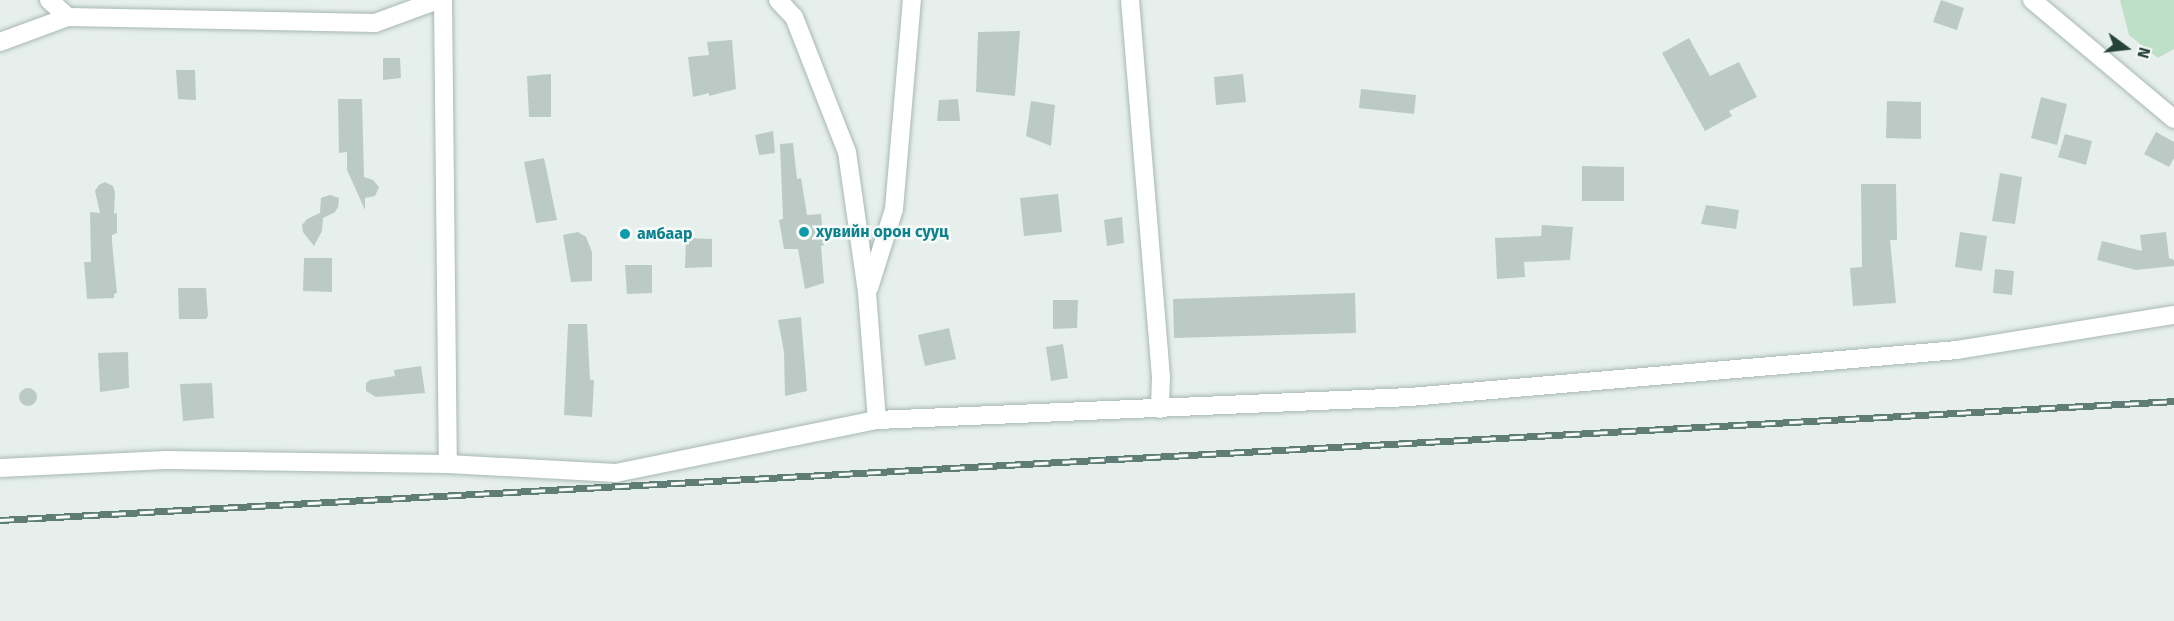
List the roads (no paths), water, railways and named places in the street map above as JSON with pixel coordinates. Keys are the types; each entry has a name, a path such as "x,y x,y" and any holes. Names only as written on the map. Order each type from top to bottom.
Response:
{"street":[{"path":"50,0 68,17"},
{"path":"0,42 68,17 375,23 438,0"},
{"path":"443,0 448,464"},
{"path":"778,0 794,17 847,152 867,293 877,420"},
{"path":"867,293 894,209 912,0"},
{"path":"1130,0 1161,376 1160,409"},
{"path":"2032,0 2174,119"},
{"path":"0,468 166,460 448,464 616,473 877,420 1410,397 1957,350 2174,315"}],"railway":[{"path":"0,520 2174,401"}],"place":[{"name":"хувийн орон сууц","path":"804,232"},
{"name":"амбаар","path":"625,234"}]}
